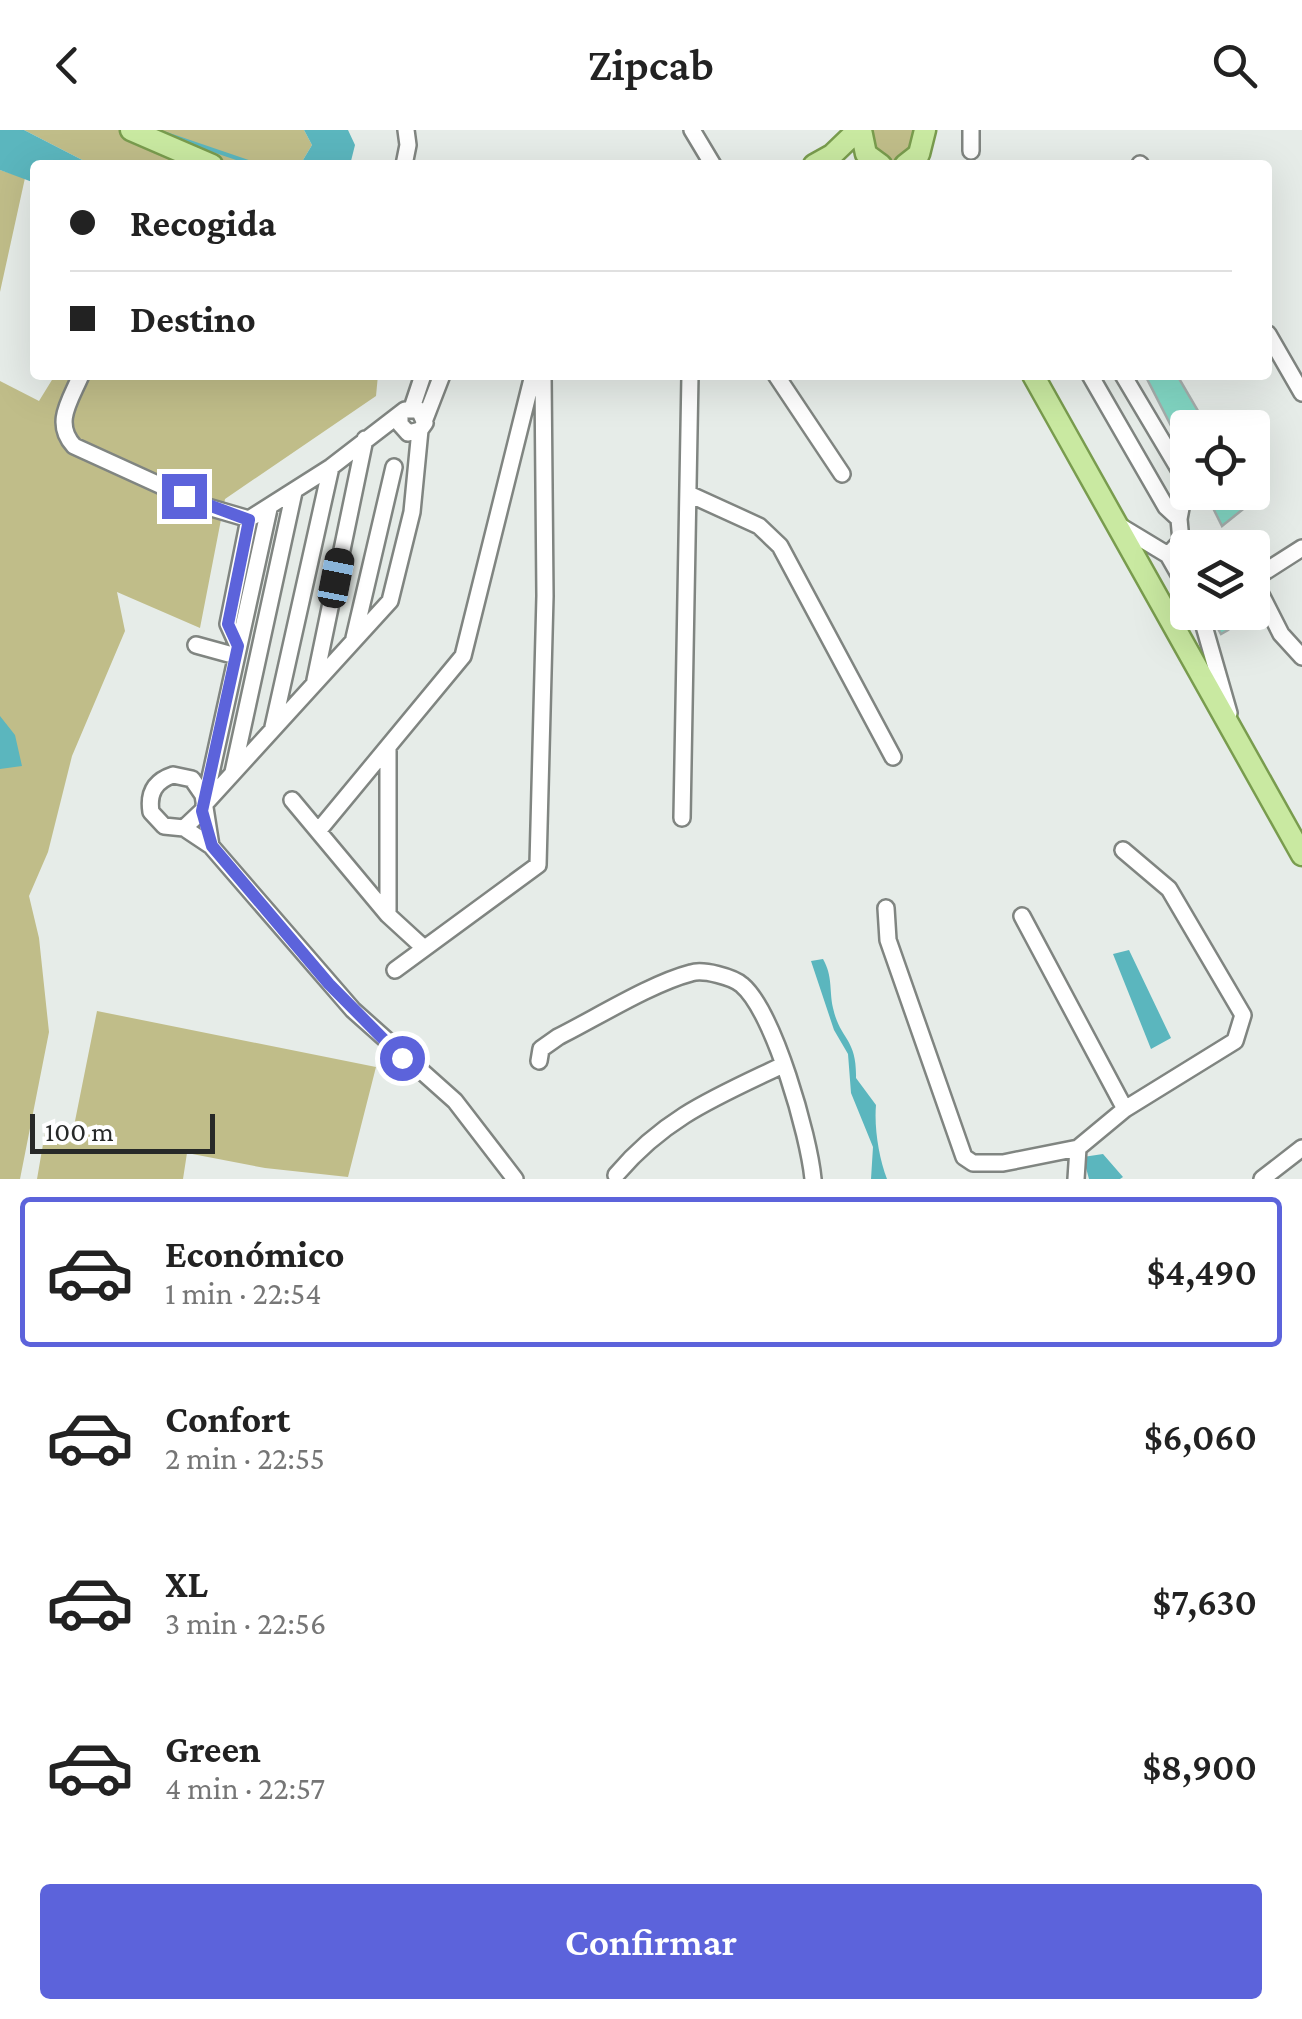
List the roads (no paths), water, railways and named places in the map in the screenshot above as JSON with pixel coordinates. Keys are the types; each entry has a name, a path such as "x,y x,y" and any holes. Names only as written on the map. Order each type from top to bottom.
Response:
{"main road":[{"path":"130,130 200,160"},
{"path":"823,160 859,130 866,154 874,160"},
{"path":"1036,380 1302,854"}],"street":[{"path":"404,160 406,130"},
{"path":"692,130 710,160"},
{"path":"970,130 971,151"},
{"path":"1272,341 1302,393"},
{"path":"79,380 62,419 65,434 74,446 208,507 249,520 331,467 364,438 414,418 439,380"},
{"path":"184,828 390,601 412,512 414,418 422,380"},
{"path":"319,830 463,656 532,380"},
{"path":"395,970 538,865 545,596 542,380"},
{"path":"682,818 690,380"},
{"path":"779,380 842,474"},
{"path":"1093,380 1166,507 1179,519"},
{"path":"1126,380 1186,481 1179,519 1181,541 1168,555"},
{"path":"314,682 364,438"},
{"path":"354,638 394,466"},
{"path":"271,734 331,467"},
{"path":"231,774 294,492"},
{"path":"689,494 759,526 780,546 892,756"},
{"path":"203,808 269,509"},
{"path":"237,652 228,624 249,520"},
{"path":"1115,523 1170,558"},
{"path":"1270,569 1302,548"},
{"path":"1270,613 1281,634 1302,657"},
{"path":"1207,630 1238,746"},
{"path":"196,646 237,652"},
{"path":"388,749 388,915"},
{"path":"211,764 231,774"},
{"path":"211,764 187,776 164,778 150,802 156,820 184,828 212,846 353,1010 455,1101 514,1179"},
{"path":"187,776 199,786 212,846"},
{"path":"292,800 388,915 424,948"},
{"path":"886,908 888,940 964,1157 974,1164 1002,1162 1078,1148 1125,1110 1235,1040 1243,1015 1168,889 1123,850"},
{"path":"1022,916 1125,1110"},
{"path":"539,1061 541,1049 558,1037 694,971 740,982 761,1008 810,1145 814,1179"},
{"path":"616,1175 648,1139 673,1120 782,1065"},
{"path":"1076,1179 1078,1148"},
{"path":"1262,1179 1300,1152"}],"water":[{"path":"0,130 24,130 82,160 30,160 30,181 0,170"},
{"path":"304,130 348,130 355,145 351,160 303,160 312,145"},
{"path":"0,716 15,735 22,766 0,769"},
{"path":"1129,950 1171,1038 1151,1049 1113,954"},
{"path":"823,959 830,977 836,1019 854,1055 856,1078 876,1105 878,1143 887,1179 871,1179 873,1147 851,1093 848,1054 834,1030 811,961"},
{"path":"1103,1154 1123,1177 1089,1179 1083,1157"}],"waterway":[{"path":"163,133 242,160"}]}
